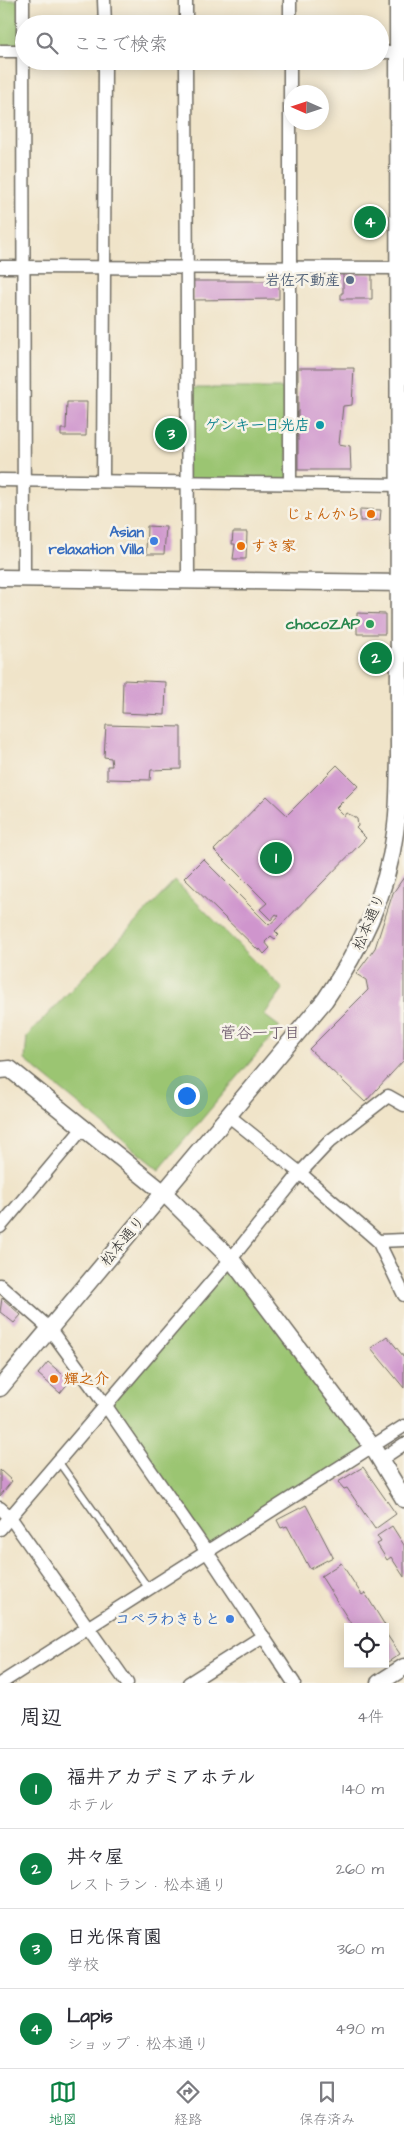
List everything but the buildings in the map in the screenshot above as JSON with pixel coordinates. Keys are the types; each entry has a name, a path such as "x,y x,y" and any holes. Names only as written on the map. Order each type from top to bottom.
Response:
{"street":[{"path":"22,0 22,15"},
{"path":"104,0 104,15"},
{"path":"186,0 186,15"},
{"path":"290,0 290,15"},
{"name":"松本通り","path":"0,1388 326,1000 345,971 368,928 400,836 402,757 402,268 401,52 398,0"},
{"path":"0,50 15,51"},
{"path":"23,70 24,578"},
{"path":"103,481 105,70"},
{"path":"186,70 188,581"},
{"path":"290,70 290,483"},
{"path":"0,267 402,268"},
{"path":"0,480 402,485"},
{"path":"0,578 402,583"},
{"path":"0,1070 10,1069 164,1194 231,1259 376,1453 404,1499"},
{"path":"0,1529 231,1259 300,1173 330,1141 388,1096 404,1105"},
{"path":"229,1116 300,1173 378,1241 404,1295"},
{"path":"0,1227 83,1128"},
{"path":"378,1241 404,1240"},
{"path":"0,1285 49,1328 106,1406 294,1683"},
{"path":"376,1453 404,1426"},
{"path":"1,1683 206,1552 376,1453 404,1444"},
{"path":"0,1508 10,1517 127,1683"},
{"path":"189,1683 263,1636"},
{"path":"378,1683 404,1667"}],"lane":[{"path":"58,1462 149,1589"}],"green space":[{"path":"0,0 23,0 23,15 15,15 15,51 0,51"},
{"path":"187,388 283,388 290,483 187,482"},
{"path":"175,881 283,989 264,1015 280,1027 159,1170 25,1060 27,1036"},
{"path":"231,1259 367,1449 212,1548 106,1406"}],"place":[{"name":"Lapis","path":"370,222"},
{"name":"岩佐不動産","path":"350,280"},
{"name":"ゲンキー日光店","path":"320,425"},
{"name":"日光保育園","path":"171,434"},
{"name":"じょんから","path":"371,514"},
{"name":"Asian relaxation Villa","path":"154,541"},
{"name":"すき家","path":"241,546"},
{"name":"chocoZAP","path":"370,624"},
{"name":"丼々屋","path":"376,658"},
{"name":"福井アカデミアホテル","path":"276,858"},
{"name":"輝之介","path":"54,1379"},
{"name":"コペラわきもと","path":"230,1619"}],"district":[{"name":"菅谷一丁目","path":"260,1033"}]}
